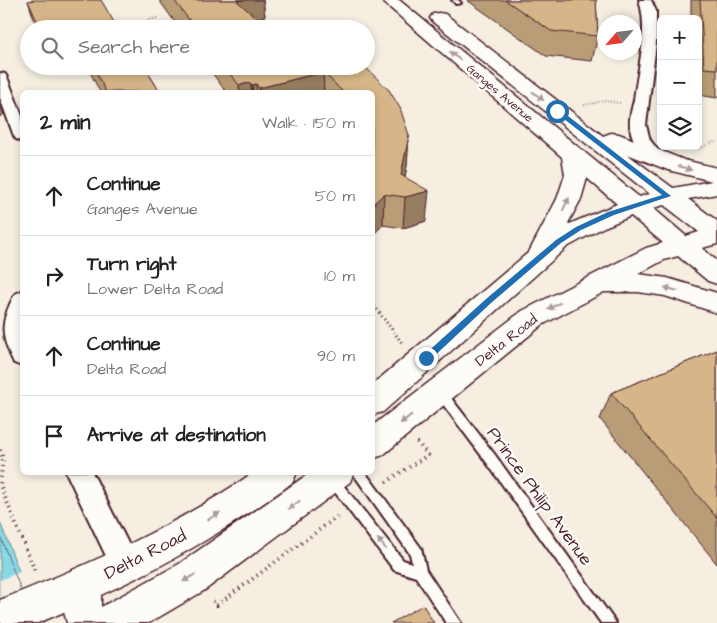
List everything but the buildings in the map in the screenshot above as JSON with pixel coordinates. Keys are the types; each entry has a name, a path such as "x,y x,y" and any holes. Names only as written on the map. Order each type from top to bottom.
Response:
{"main road":[{"name":"Ganges Avenue","path":"389,0 717,275"},
{"name":"Ganges Avenue","path":"424,6 717,234"},
{"path":"575,125 656,159 693,171 717,174"},
{"path":"535,262 569,199 576,175 574,154"},
{"path":"375,400 558,241 579,228 611,213 667,196 717,188"},
{"name":"Delta Road","path":"375,443 532,318 597,282 655,254 717,234"},
{"path":"597,282 638,283 667,287 717,303"},
{"name":"Delta Road","path":"0,619 86,584 186,534 276,475"},
{"path":"112,623 192,577 345,482"},
{"path":"86,584 81,596 80,608 85,620 91,623"}],"street":[{"path":"645,0 649,11 649,44 638,126 642,141 656,159"},
{"path":"0,77 20,131"},
{"path":"20,304 11,324 13,338 20,353"},
{"path":"81,475 126,565"}],"lane":[{"name":"Prince Philip Avenue","path":"440,392 491,459 609,623"},
{"path":"345,482 371,492 416,552 420,572 454,623"},
{"path":"345,482 399,564 420,572"}],"path":[{"path":"150,20 158,18"},
{"path":"557,111 604,101 629,104"},
{"path":"690,151 717,141"},
{"path":"375,307 401,342 426,358"},
{"path":"371,492 428,455 411,434"},
{"path":"0,450 3,458 0,485 45,602"},
{"path":"211,598 216,604 345,482"}],"water":[{"path":"0,522 39,623 0,623"}],"pier":[{"path":"22,571 41,623 0,623 0,580"}],"route":[{"path":"426,358 488,301 558,241 579,228 611,213 667,196 557,111"}]}
